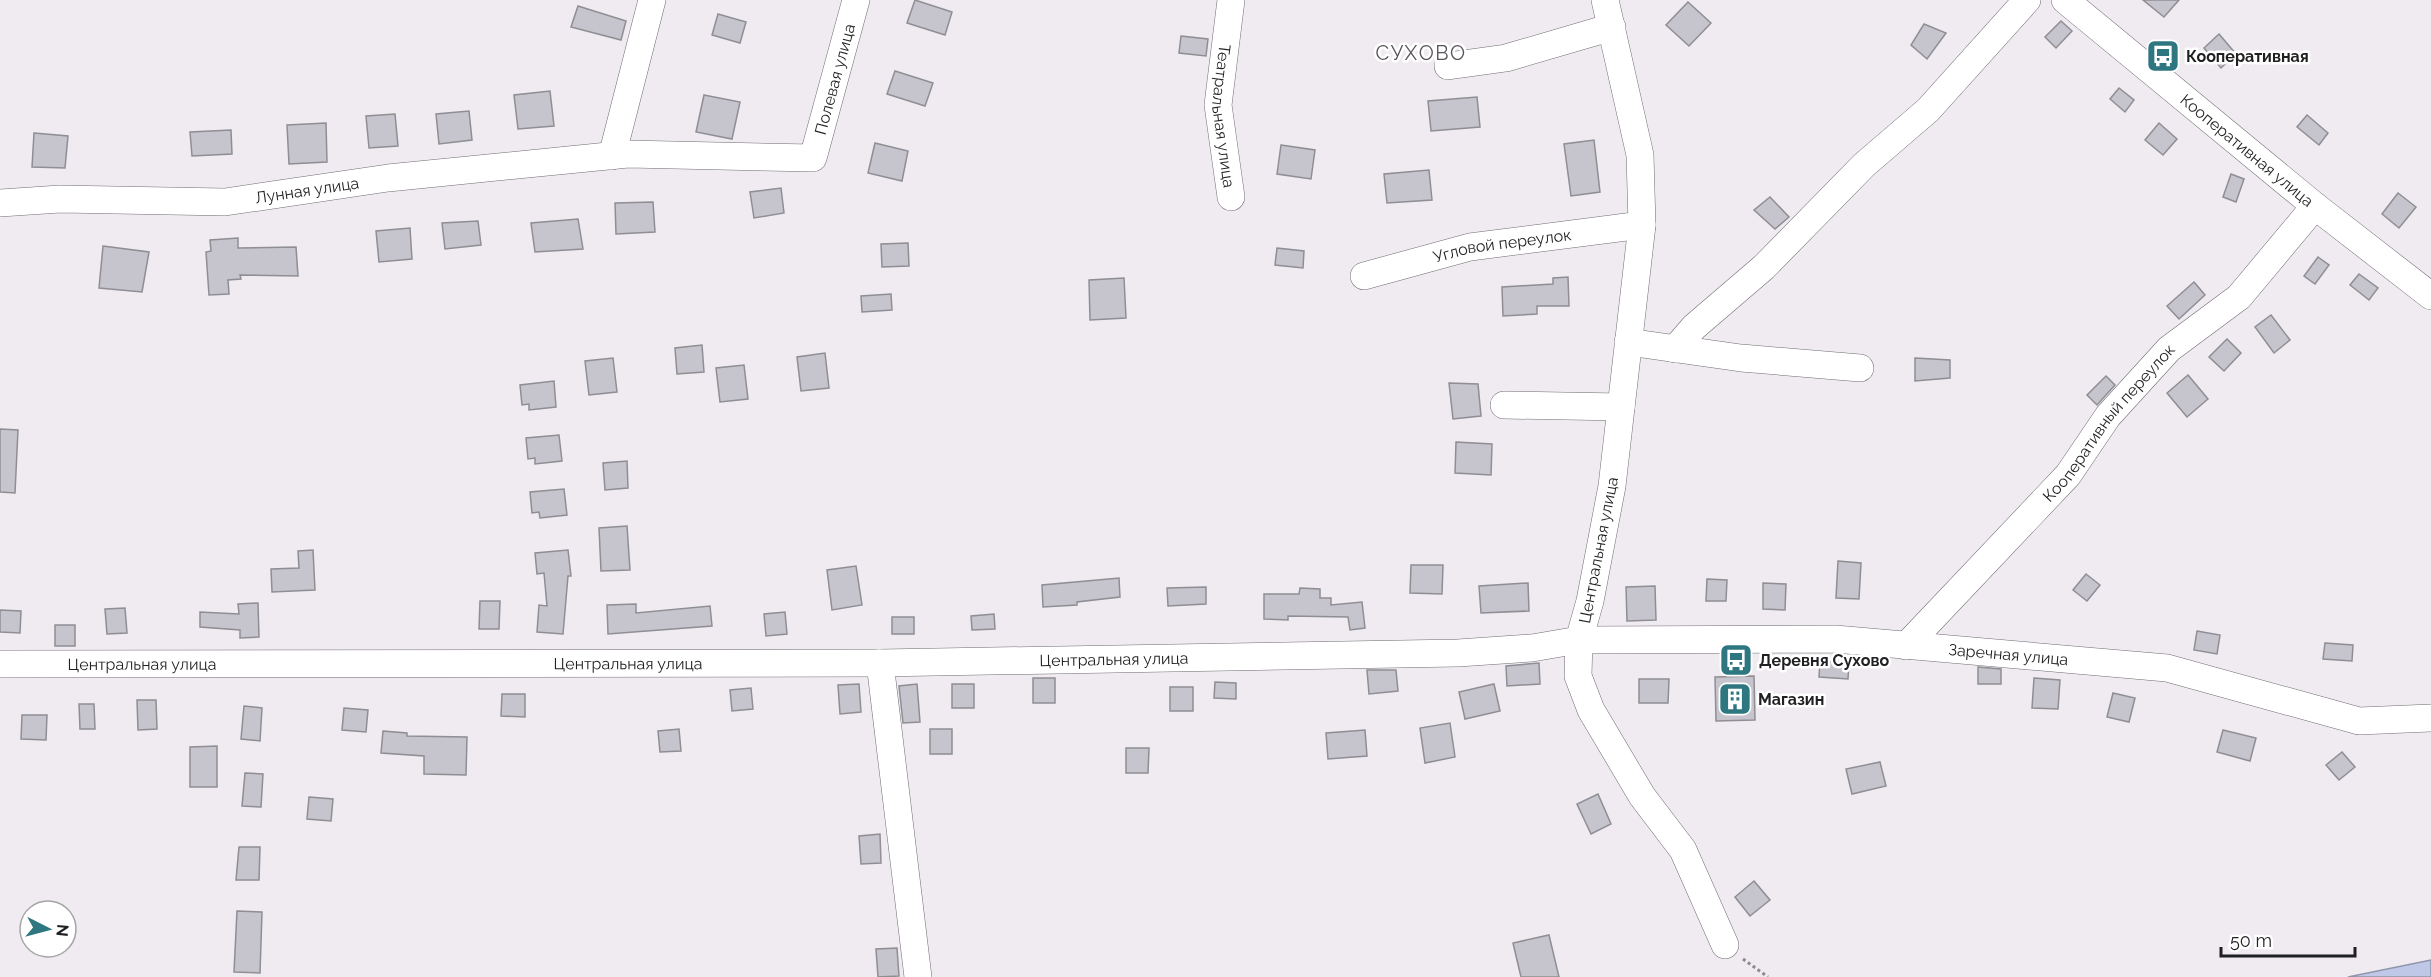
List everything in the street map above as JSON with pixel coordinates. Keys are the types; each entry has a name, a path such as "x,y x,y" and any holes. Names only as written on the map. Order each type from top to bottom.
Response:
{"street":[{"path":"612,156 652,0"},
{"name":"Полевая улица","path":"813,158 856,0"},
{"name":"Театральная улица","path":"1231,0 1218,105 1231,197"},
{"name":"Центральная улица","path":"0,664 880,663 1458,653 1532,648 1579,640 1590,601 1612,486 1642,225 1640,155 1605,0"},
{"path":"1675,349 1694,327 1764,267 1864,165 1928,110 2026,0"},
{"name":"Кооперативная улица","path":"2065,0 2315,206 2427,284"},
{"path":"1448,66 1506,58 1612,27"},
{"name":"Лунная улица","path":"0,203 60,199 225,202 388,178 612,156 813,158"},
{"name":"Кооперативный переулок","path":"1906,646 2068,475 2108,416 2169,349 2239,297 2315,206"},
{"name":"Угловой переулок","path":"1364,276 1470,247 1642,225"},
{"path":"1628,342 1741,358 1860,368"},
{"path":"1504,405 1621,407"},
{"name":"Заречная улица","path":"1579,640 1835,639 2167,668 2359,721 2431,718"},
{"path":"1579,640 1578,676 1591,710 1642,796 1683,850 1725,945"},
{"path":"880,663 918,977"}],"path":[{"path":"1725,945 1768,977"}],"water":[{"path":"2431,960 2431,977 2348,977"}],"building":[{"path":"915,0 952,12 945,35 907,23"},
{"path":"2143,0 2179,0 2164,17"},
{"path":"1688,2 1711,23 1689,46 1666,25"},
{"path":"578,6 626,21 621,40 571,27"},
{"path":"718,14 746,22 740,43 712,35"},
{"path":"2061,21 2072,31 2056,48 2045,37"},
{"path":"1924,24 1946,33 1927,59 1911,45"},
{"path":"2219,34 2236,54 2221,68 2204,48"},
{"path":"1181,36 1208,39 1206,56 1179,53"},
{"path":"895,71 933,83 925,106 887,94"},
{"path":"2119,88 2134,100 2125,112 2110,99"},
{"path":"550,91 554,126 518,129 514,95"},
{"path":"704,95 740,102 732,139 696,132"},
{"path":"1477,97 1480,127 1431,131 1428,101"},
{"path":"469,111 472,140 439,144 436,114"},
{"path":"395,114 398,146 369,148 366,116"},
{"path":"2307,115 2328,133 2319,145 2297,127"},
{"path":"326,123 327,162 289,164 287,125"},
{"path":"2159,123 2177,139 2163,155 2145,140"},
{"path":"231,130 232,154 192,156 190,132"},
{"path":"34,133 68,136 65,168 32,167"},
{"path":"1594,140 1600,192 1571,196 1564,144"},
{"path":"875,143 908,151 902,181 868,173"},
{"path":"1281,145 1315,150 1311,179 1277,174"},
{"path":"1429,170 1432,200 1387,203 1384,174"},
{"path":"2231,174 2244,179 2236,202 2223,197"},
{"path":"781,188 784,213 754,218 750,192"},
{"path":"2398,193 2416,207 2399,228 2382,214"},
{"path":"1770,197 1789,217 1775,229 1754,210"},
{"path":"653,202 655,232 616,234 615,203"},
{"path":"578,219 583,249 535,252 531,223"},
{"path":"478,221 481,245 445,249 442,223"},
{"path":"410,228 412,259 379,262 376,231"},
{"path":"238,238 238,248 296,247 298,276 240,275 241,279 228,280 229,294 209,295 206,252 211,251 210,240"},
{"path":"908,243 909,266 882,267 881,244"},
{"path":"103,246 149,252 142,292 99,288"},
{"path":"1277,248 1304,251 1303,268 1275,265"},
{"path":"2318,257 2329,265 2315,284 2304,276"},
{"path":"2359,274 2378,288 2369,300 2350,285"},
{"path":"1568,277 1569,306 1537,306 1537,314 1503,316 1502,287 1553,284 1553,278"},
{"path":"1124,278 1126,318 1090,320 1089,280"},
{"path":"2194,282 2205,295 2179,319 2167,306"},
{"path":"891,294 892,310 862,312 861,296"},
{"path":"2271,315 2290,340 2274,353 2255,327"},
{"path":"2227,339 2241,353 2224,371 2209,357"},
{"path":"702,345 704,372 677,374 675,348"},
{"path":"825,353 829,388 801,391 797,357"},
{"path":"613,358 617,392 589,395 585,361"},
{"path":"1915,358 1950,360 1950,378 1915,381"},
{"path":"744,365 748,399 720,402 716,368"},
{"path":"2188,375 2208,399 2187,417 2167,393"},
{"path":"2106,376 2115,385 2097,405 2087,395"},
{"path":"554,381 556,407 529,410 529,404 522,405 520,385"},
{"path":"1449,383 1478,384 1481,416 1453,419"},
{"path":"0,429 18,430 15,493 0,492"},
{"path":"559,435 562,461 535,464 535,458 528,459 526,438"},
{"path":"1456,442 1492,444 1491,475 1455,473"},
{"path":"627,461 628,488 605,490 603,463"},
{"path":"564,489 567,515 540,518 539,512 532,513 530,492"},
{"path":"627,526 630,570 601,571 599,528"},
{"path":"313,550 315,590 272,592 271,569 299,568 298,551"},
{"path":"568,550 571,576 568,576 563,634 537,632 539,605 547,606 544,573 537,574 535,553"},
{"path":"1838,561 1861,563 1859,599 1836,598"},
{"path":"1411,565 1443,565 1442,594 1410,593"},
{"path":"856,566 862,605 832,610 827,570"},
{"path":"2086,574 2100,585 2087,601 2073,590"},
{"path":"1119,578 1120,597 1077,602 1077,605 1043,607 1042,585"},
{"path":"1707,579 1727,580 1726,601 1706,601"},
{"path":"1528,583 1529,611 1481,613 1479,586"},
{"path":"1763,583 1786,584 1785,610 1763,609"},
{"path":"1655,586 1656,620 1627,621 1626,587"},
{"path":"1206,587 1206,604 1168,606 1167,588"},
{"path":"1300,588 1320,589 1320,598 1331,598 1331,605 1362,602 1365,628 1350,630 1348,617 1288,616 1288,620 1264,619 1264,594 1299,594"},
{"path":"480,601 500,601 499,629 479,629"},
{"path":"258,603 259,637 240,638 240,630 200,627 200,612 239,614 238,604"},
{"path":"636,604 636,613 710,606 712,626 608,634 607,605"},
{"path":"125,608 127,633 107,634 105,609"},
{"path":"0,610 21,611 20,633 0,632"},
{"path":"785,612 787,634 766,636 764,614"},
{"path":"994,614 995,629 972,630 971,616"},
{"path":"892,617 914,617 914,634 892,634"},
{"path":"55,625 75,625 75,646 55,646"},
{"path":"2197,631 2220,635 2217,654 2194,650"},
{"path":"2325,643 2353,645 2352,661 2323,659"},
{"path":"1820,661 1849,663 1848,679 1819,677"},
{"path":"1539,663 1540,684 1507,686 1506,666"},
{"path":"1978,667 2001,669 2001,684 1978,684"},
{"path":"1367,670 1396,670 1398,691 1369,694"},
{"name":"Магазин","path":"1754,676 1755,720 1716,721 1715,677"},
{"path":"1033,678 1055,678 1055,703 1033,703"},
{"path":"2034,678 2060,680 2058,709 2032,708"},
{"path":"1639,679 1669,679 1668,703 1639,703"},
{"path":"1215,682 1236,683 1236,699 1214,698"},
{"path":"859,684 861,712 840,714 838,685"},
{"path":"917,684 920,722 903,723 899,686"},
{"path":"952,684 974,684 974,708 952,708"},
{"path":"1494,684 1500,711 1465,719 1459,692"},
{"path":"1170,687 1193,687 1193,711 1170,711"},
{"path":"751,688 753,709 732,711 730,690"},
{"path":"2113,693 2135,698 2129,722 2107,717"},
{"path":"502,694 525,694 525,717 501,716"},
{"path":"137,700 156,700 157,729 138,730"},
{"path":"79,704 94,704 95,729 80,729"},
{"path":"244,706 262,708 260,741 241,739"},
{"path":"344,708 368,710 366,732 342,730"},
{"path":"22,715 47,715 46,740 21,739"},
{"path":"1450,723 1455,757 1425,763 1420,728"},
{"path":"679,729 681,751 660,752 658,731"},
{"path":"930,729 952,729 952,754 930,754"},
{"path":"1365,730 1367,756 1328,759 1326,733"},
{"path":"2223,730 2256,738 2250,761 2217,752"},
{"path":"383,731 407,733 407,736 467,737 466,775 424,774 424,756 381,753"},
{"path":"217,746 217,787 190,787 190,747"},
{"path":"1126,748 1149,748 1148,773 1126,773"},
{"path":"2342,752 2355,767 2339,780 2326,765"},
{"path":"1880,762 1886,786 1852,794 1846,769"},
{"path":"245,773 263,774 261,807 242,806"},
{"path":"1598,794 1611,824 1591,834 1577,804"},
{"path":"309,797 333,799 331,821 307,819"},
{"path":"880,834 881,863 861,864 859,836"},
{"path":"239,847 260,847 259,880 236,880"},
{"path":"1754,881 1770,900 1750,916 1735,897"},
{"path":"237,911 262,912 260,973 234,972"},
{"path":"1549,935 1559,977 1521,977 1513,943"},
{"path":"897,948 899,976 878,977 876,949"}],"place":[{"name":"Кооперативная","path":"2163,56"},
{"name":"Деревня Сухово","path":"1736,660"},
{"name":"Магазин","path":"1735,699"}],"district":[{"name":"СУХОВО","path":"1421,53"}]}
